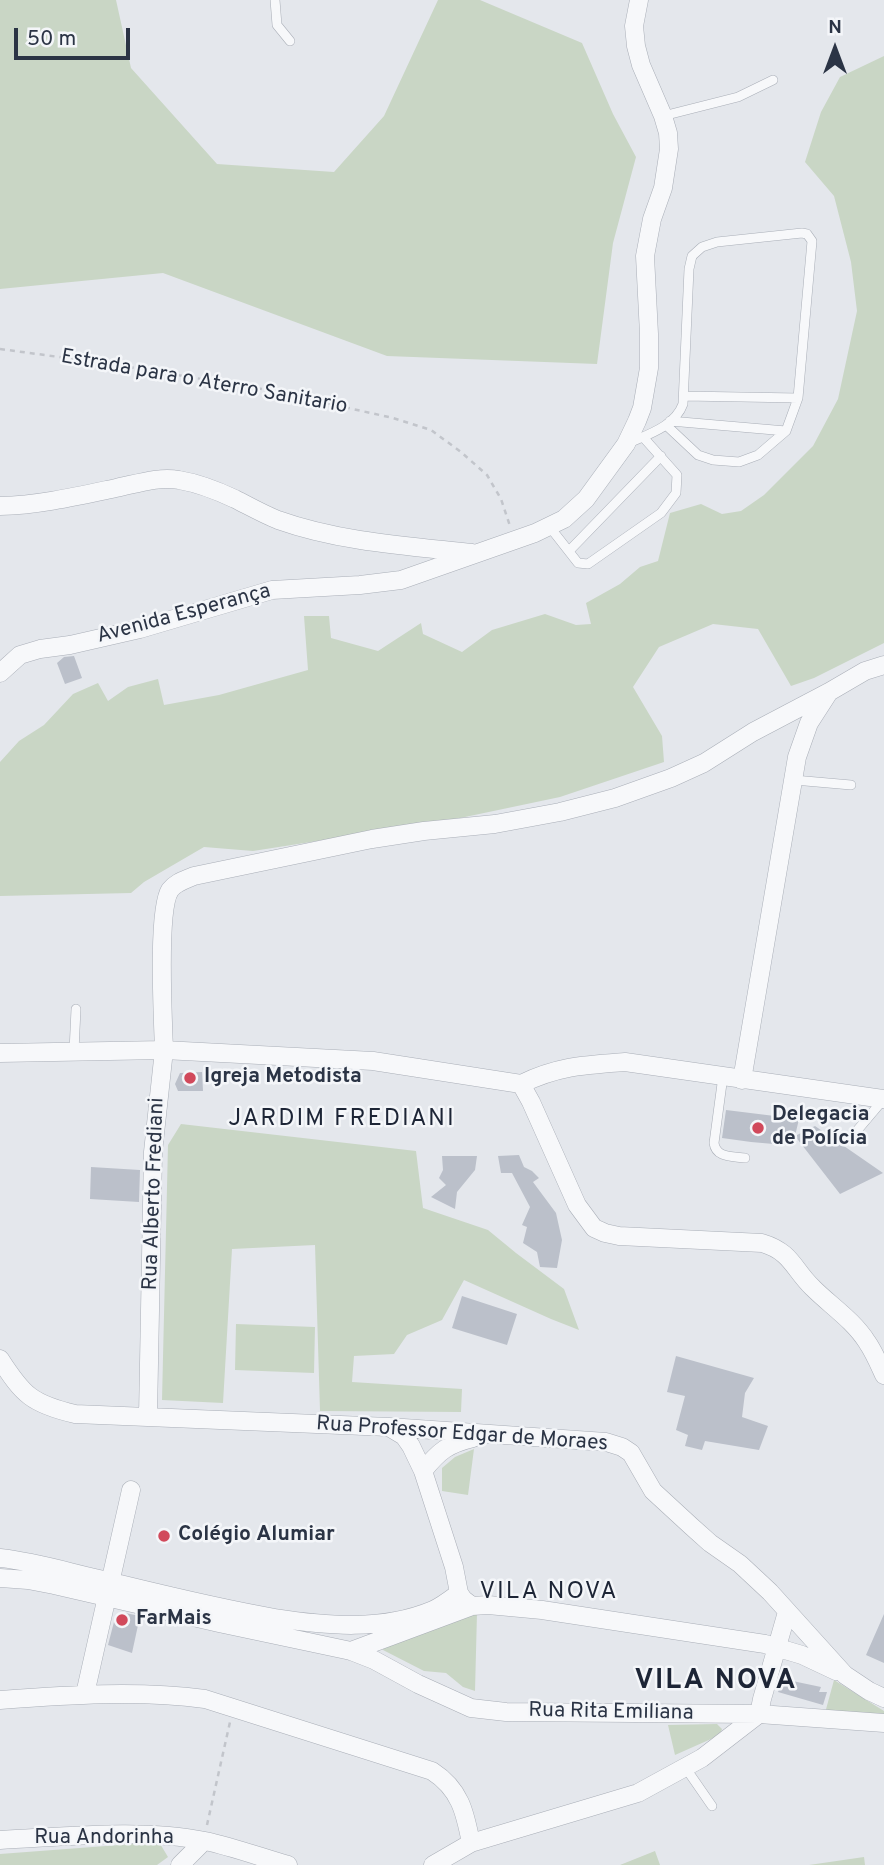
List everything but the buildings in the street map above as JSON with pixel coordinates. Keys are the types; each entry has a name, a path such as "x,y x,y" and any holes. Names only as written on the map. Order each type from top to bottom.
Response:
{"street":[{"name":"Avenida Esperança","path":"0,673 20,655 140,629 272,590 401,580 549,526 564,519 586,499 626,444 642,408 649,368 645,256 648,234 663,188 668,133 636,46 634,26 639,0"},
{"path":"0,506 58,500 150,481 179,480 231,497 276,519 321,533 476,553"},
{"path":"743,1080 797,757 809,723 829,692 865,671 884,665"},
{"name":"Rua Alberto Frediani","path":"148,1416 153,1152 163,1050 163,930 165,903 171,890 194,876 372,839 495,824 615,798 704,763 753,732 829,692"},
{"path":"0,1053 163,1050 373,1061 521,1084 543,1073 561,1069 625,1062 884,1100"},
{"path":"521,1084 577,1205 594,1228 619,1236 762,1242 776,1247 788,1256 811,1287 841,1311 866,1340 884,1375"},
{"name":"Rua Professor Edgar de Moraes","path":"3,1367 18,1387 33,1399 54,1409 75,1414 389,1427 606,1442 622,1447 637,1461 653,1491 710,1543 740,1564 770,1592 845,1675 884,1698"},
{"path":"389,1427 404,1436 423,1471 466,1599"},
{"path":"423,1471 435,1456 455,1442 486,1434"},
{"path":"85,1694 131,1490"},
{"path":"0,1558 30,1561 109,1589 222,1616 335,1626 368,1625 410,1617 466,1599 488,1605 542,1610 778,1647 845,1675"},
{"path":"0,1578 109,1589"},
{"path":"351,1651 466,1599"},
{"path":"433,1865 471,1843 638,1793 702,1758 759,1714 787,1612"},
{"name":"Rua Rita Emiliana","path":"222,1616 351,1651 471,1708 506,1712 759,1714 884,1723"},
{"path":"0,1700 85,1694 205,1699 432,1771 443,1778 458,1797 471,1843"},
{"name":"Rua Andorinha","path":"0,1840 116,1835 161,1836 204,1841 288,1865"},
{"path":"180,1865 204,1841"}],"lane":[{"path":"275,0 278,25 290,41"},
{"path":"663,116 738,97 774,80"},
{"path":"626,444 668,423 680,411 684,396 689,269 692,256 702,247 717,242 807,234 813,241 798,398 786,430 758,455 739,462 713,460 698,455 668,423"},
{"path":"684,396 798,398"},
{"path":"668,423 786,430"},
{"path":"549,526 578,563 588,564 661,513 676,493 677,475 643,437"},
{"path":"569,551 661,456"},
{"path":"794,780 851,785"},
{"path":"74,1051 76,1009"},
{"path":"723,1076 715,1150 719,1154 745,1158"},
{"path":"849,1140 884,1100"},
{"path":"685,1767 712,1807"}],"path":[{"name":"Estrada para o Aterro Sanitario","path":"0,349 268,390 431,429 487,475 501,499 515,540"},
{"path":"204,1841 233,1709"}],"green space":[{"path":"0,0 116,0 131,68 217,164 334,172 384,116 438,0 480,0 582,43 613,114 636,157 613,243 597,364 387,356 163,273 0,289"},
{"path":"884,56 884,643 814,678 791,686 758,629 713,624 659,647 633,687 662,736 664,762 560,797 446,821 253,851 204,847 144,882 131,893 0,896 0,762 19,741 44,725 73,694 98,683 108,701 128,687 158,679 164,705 219,695 308,670 304,616 329,616 331,638 378,651 421,623 423,634 462,652 492,630 545,614 576,625 591,624 586,603 620,584 640,567 658,561 670,513 701,504 722,514 741,511 764,495 813,446 838,399 857,311 851,262 834,196 805,162 821,112 840,77"},
{"path":"181,1124 416,1151 423,1208 488,1230 564,1289 579,1330 464,1280 442,1320 407,1335 394,1354 354,1356 352,1382 462,1389 461,1412 320,1411 315,1245 232,1249 223,1403 162,1400 168,1145"},
{"path":"236,1324 315,1327 314,1373 235,1370"},
{"path":"474,1449 468,1495 442,1491 442,1468 455,1457"},
{"path":"477,1613 475,1691 463,1687 446,1673 424,1671 383,1650 381,1645"},
{"path":"834,1680 884,1711 884,1716 825,1713"},
{"path":"717,1724 722,1729 720,1735 675,1755 668,1725"},
{"path":"159,1842 168,1857 157,1865 0,1865 0,1854"},
{"path":"655,1851 660,1865 620,1865"},
{"path":"864,1857 865,1865 809,1865"}],"place":[{"name":"Igreja Metodista","path":"190,1078"},
{"name":"Delegacia de Polícia","path":"758,1128"},
{"name":"Colégio Alumiar","path":"164,1536"},
{"name":"FarMais","path":"122,1620"}],"district":[{"name":"JARDIM FREDIANI","path":"342,1120"},
{"name":"VILA NOVA","path":"549,1593"},
{"name":"VILA NOVA","path":"716,1682"}]}
